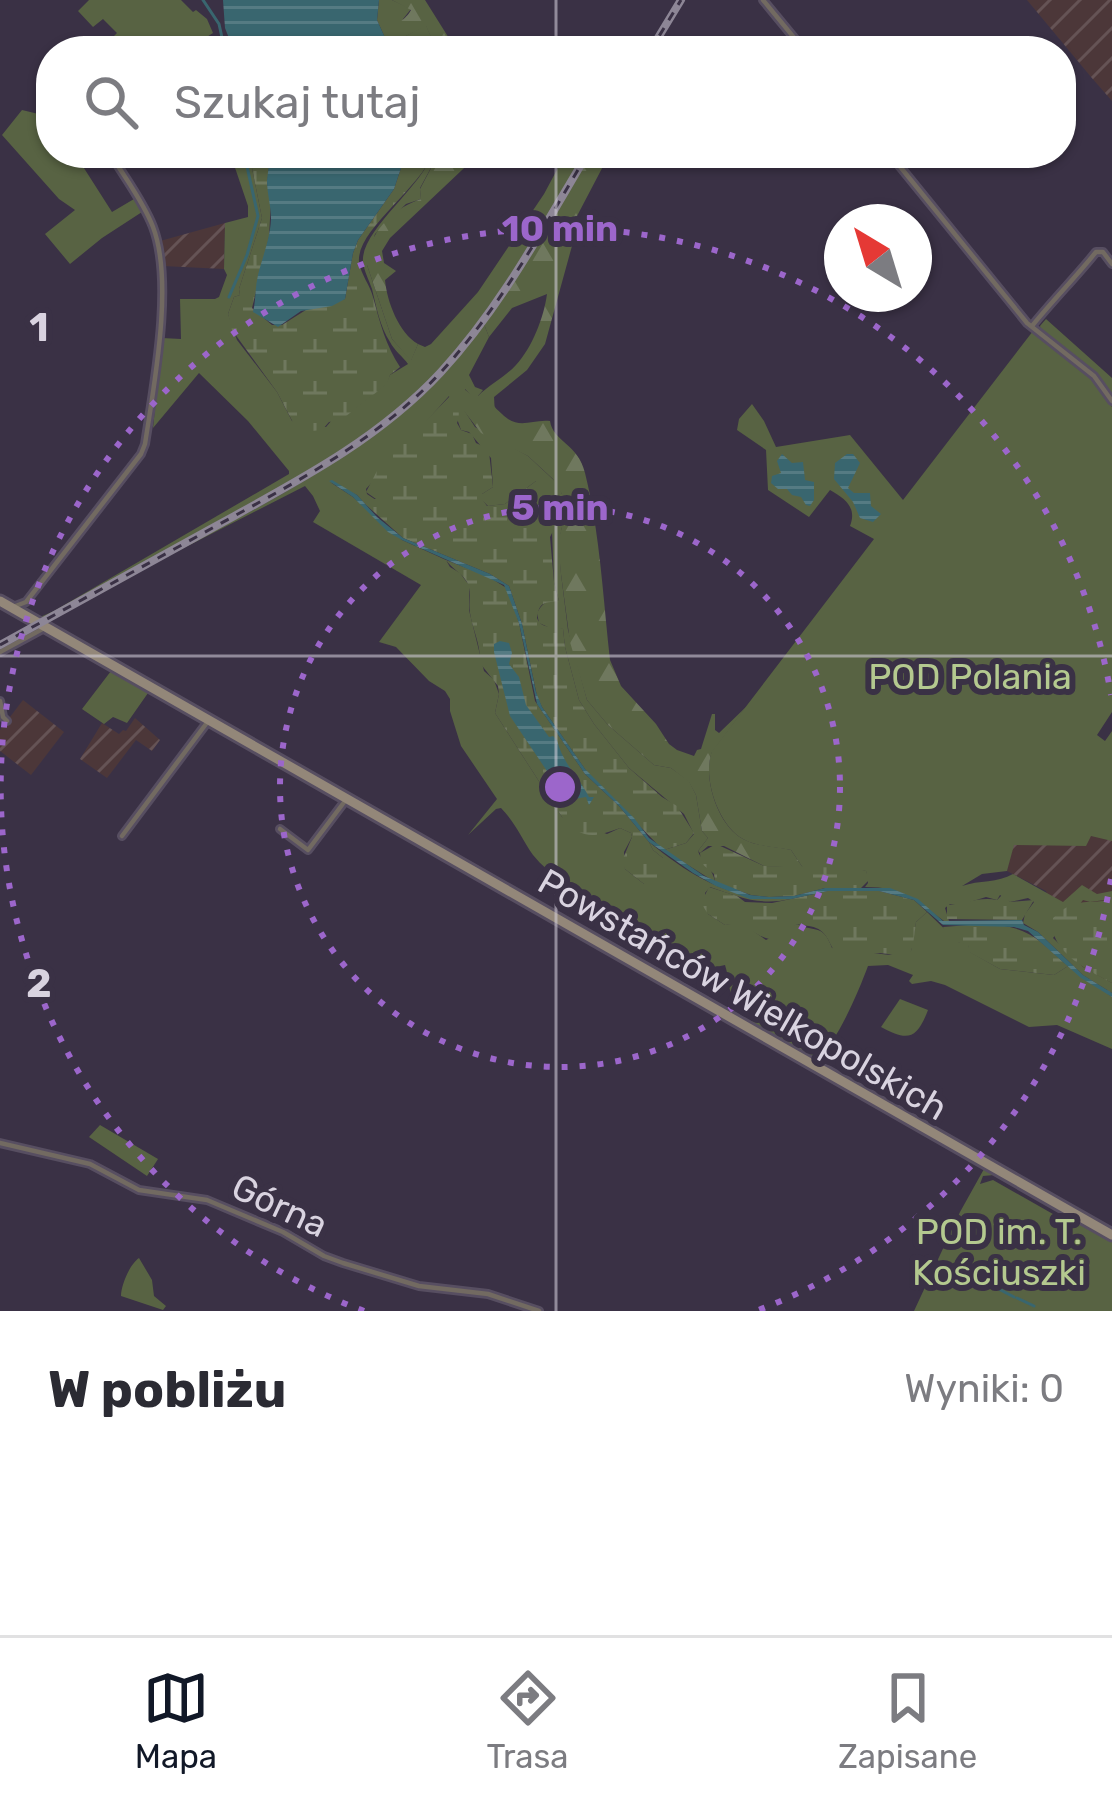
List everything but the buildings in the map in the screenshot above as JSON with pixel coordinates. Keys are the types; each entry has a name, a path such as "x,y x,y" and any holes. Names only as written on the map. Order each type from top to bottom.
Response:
{"street":[{"path":"763,0 793,36"},
{"path":"11,607 26,602 146,441 159,338 160,266 153,227 119,168"},
{"path":"901,168 1031,327 1094,376 1112,400"},
{"path":"1031,327 1096,252 1107,254 1112,264"},
{"name":"Powstańców Wielkopolskich","path":"0,601 1112,1235"},
{"path":"26,602 29,617"},
{"path":"0,652 45,626"},
{"path":"0,701 7,721"},
{"path":"122,836 209,720"},
{"path":"280,829 308,850 347,799"},
{"name":"Górna","path":"0,1143 90,1164 139,1190 207,1200 343,1263 419,1286 488,1294 539,1311"}],"shaded area":[{"path":"223,0 379,0 377,20 384,36 228,36"},
{"path":"1027,0 1112,0 1112,101 1076,59 1076,36 1057,36"},
{"path":"269,168 401,168 394,189 358,240 345,299 301,311 278,327 253,312 270,226"},
{"path":"577,168 582,168 484,324 408,406 320,471 43,620 301,478 375,429 438,373 515,271"},
{"path":"225,223 224,269 163,266 160,241"},
{"path":"782,454 792,463 803,462 805,480 814,482 810,506 771,483 772,476 781,473 777,461"},
{"path":"847,454 860,463 848,488 870,493 871,506 881,514 873,522 860,518 834,479 835,463"},
{"path":"332,480 357,495 403,538 509,586 542,707 585,769 649,838 704,876 750,895 769,897 825,888 890,888 918,899 943,921 1022,920 1112,997 1081,978 1028,931 943,925 914,900 879,891 750,899 693,873 649,842 585,774 537,704 519,623 504,585 388,532"},
{"path":"509,643 509,664 519,677 526,705 549,737 557,740 571,770 589,797 594,797 589,805 586,797 574,799 553,780 510,716 494,652 494,644"},
{"path":"23,700 64,732 31,775 0,751 0,730"},
{"path":"135,718 160,740 152,751 136,740 107,778 80,759 102,723 119,734"},
{"path":"1112,811 1112,1025 1066,970 1070,963 1046,891 1007,871 1013,845"}],"green space":[{"path":"89,0 181,0 207,19 213,33 114,36 117,33 103,19 93,27 78,11"},
{"path":"379,0 411,9 403,19 400,36 384,36 377,20"},
{"path":"392,0 425,0 448,36 430,36 426,26 406,36 393,36 411,10"},
{"path":"426,25 431,36 406,36"},
{"path":"22,110 36,113 36,168 84,168 112,212 134,199 142,212 70,264 45,234 75,210 59,199 2,135"},
{"path":"235,168 252,168 262,218 240,295 234,297 228,314 237,340 277,392 292,421 326,427 408,364 384,330 363,262 371,237 425,168 431,168 420,188 421,199 406,204 375,234 367,265 392,339 411,360 418,344 431,344 478,292 558,168 577,168 500,295 460,349 388,418 307,474 43,620 38,618 289,474 248,421 199,373 153,428 162,338 181,339 180,299 219,297 227,275 225,223 248,217"},
{"path":"252,168 269,168 271,200 269,237 252,308 272,325 282,325 309,308 345,299 358,240 394,189 401,168 425,168 367,237 359,262 400,367 387,384 322,430 297,430 277,392 232,330 228,314 234,297 240,295 262,218"},
{"path":"431,168 464,168 382,251 384,263 396,271 385,280 391,307 418,344 411,361 392,339 367,265 376,233 401,209 421,199 420,189"},
{"path":"582,168 602,168 577,216 545,344 527,370 494,397 495,406 514,422 550,421 582,463 598,542 610,660 621,686 669,744 694,756 701,749 712,714 719,733 746,707 712,752 709,774 714,800 734,833 754,844 791,850 803,868 764,866 724,846 708,846 700,853 708,838 689,782 671,768 654,765 587,700 570,642 561,574 562,494 528,456 481,433 464,411 460,396 464,389 478,396 516,365 532,341 547,294 512,308 489,337 484,324"},
{"path":"1046,319 1112,378 1112,396 1095,374 1041,330"},
{"path":"484,324 489,337 469,375 475,387 483,390 472,396 465,389 464,410 475,427 528,456 558,484 568,630 587,700 654,765 671,768 689,781 708,838 698,851 715,882 664,850 686,843 694,834 684,814 629,768 594,724 579,700 563,629 539,623 541,606 559,601 552,531 536,481 505,504 488,506 482,494 493,487 491,458 469,432 461,430 449,396 366,489 376,500 365,504 330,482 402,540 446,560 460,573 469,585 469,610 484,671 499,694 495,713 562,817 607,834 620,828 631,833 624,852 625,869 644,884 663,858 649,842 714,885 750,896 791,899 759,901 710,887 705,893 708,914 725,925 746,926 766,940 797,924 822,932 832,948 890,955 911,951 916,922 927,912 958,942 968,944 970,952 1000,969 1054,975 1068,966 1112,997 1112,1049 1057,1025 1029,1027 945,985 912,984 913,975 888,965 868,966 839,1030 816,1060 1112,1232 750,1025 754,1017 734,1001 725,965 692,966 646,943 547,869 501,808 468,835 497,799 461,746 445,691 396,647 379,642 421,585 313,522 320,511 305,486 133,574 281,494 366,440 429,386"},
{"name":"POD Polania","path":"1033,331 1089,374 1112,407 1112,712 1097,735 1105,741 1112,731 1112,841 1091,836 1086,846 1014,845 1007,871 982,874 962,886 1013,874 1063,902 1082,885 1097,894 1112,891 1112,899 1083,900 1053,938 1083,967 1112,983 1112,993 1083,975 1023,923 1034,902 1028,898 1010,902 1000,895 997,900 986,897 950,904 945,908 949,921 944,921 899,892 865,887 866,871 803,868 791,850 754,844 734,832 720,812 709,774 712,751 874,539 850,526 849,505 830,490 809,517 768,490 766,450 737,430 739,419 752,404 776,447 850,435 903,500"},
{"path":"451,395 461,430 472,434 489,452 493,487 482,494 487,506 505,504 541,479 549,482 559,505 550,537 559,601 542,605 537,618 545,626 563,629 579,700 629,768 677,806 694,833 686,843 661,848 587,772 542,707 509,586 403,538 365,504 367,499 376,499 366,492 377,471"},
{"path":"446,560 508,589 535,701 585,774 668,862 670,868 659,880 644,884 625,869 622,861 631,833 620,828 596,835 583,833 562,817 495,713 498,686 480,663 468,586"},
{"path":"111,671 148,693 127,723 113,717 104,724 82,709"},
{"path":"716,844 764,866 855,868 866,871 869,880 861,888 825,888 794,896 751,895 715,882 714,874 701,863 700,853"},
{"path":"709,887 745,902 772,903 828,891 879,891 914,900 927,912 916,922 909,956 880,953 846,958 837,954 821,930 811,926 797,924 776,940 725,925 701,903"},
{"path":"1003,894 1010,902 1034,900 1022,920 947,919 947,905 997,900"},
{"path":"1112,899 1112,983 1063,950 1052,919 1074,904"},
{"path":"983,924 1030,935 1068,966 1054,975 1000,969 969,952 968,945 949,940 943,927"},
{"path":"900,999 928,1010 910,1035 881,1027"},
{"name":"POD im. T. Kościuszki","path":"904,1121 1068,1213 994,1175 983,1176 980,1184 993,1180 1067,1222 1073,1217 1112,1239 1112,1311 914,1311 984,1169"},
{"path":"100,1125 158,1159 147,1176 89,1137"},
{"path":"139,1258 152,1280 154,1296 166,1306 163,1310 121,1296"}],"waterway":[{"path":"203,0 222,36"},
{"path":"229,297 258,216 247,168"},
{"path":"979,1265 995,1287 1014,1297"},
{"path":"1017,1298 1034,1306"}],"railway":[{"path":"659,36 681,0"},
{"path":"0,645 306,476 391,419 441,372 483,321 579,168"}]}
